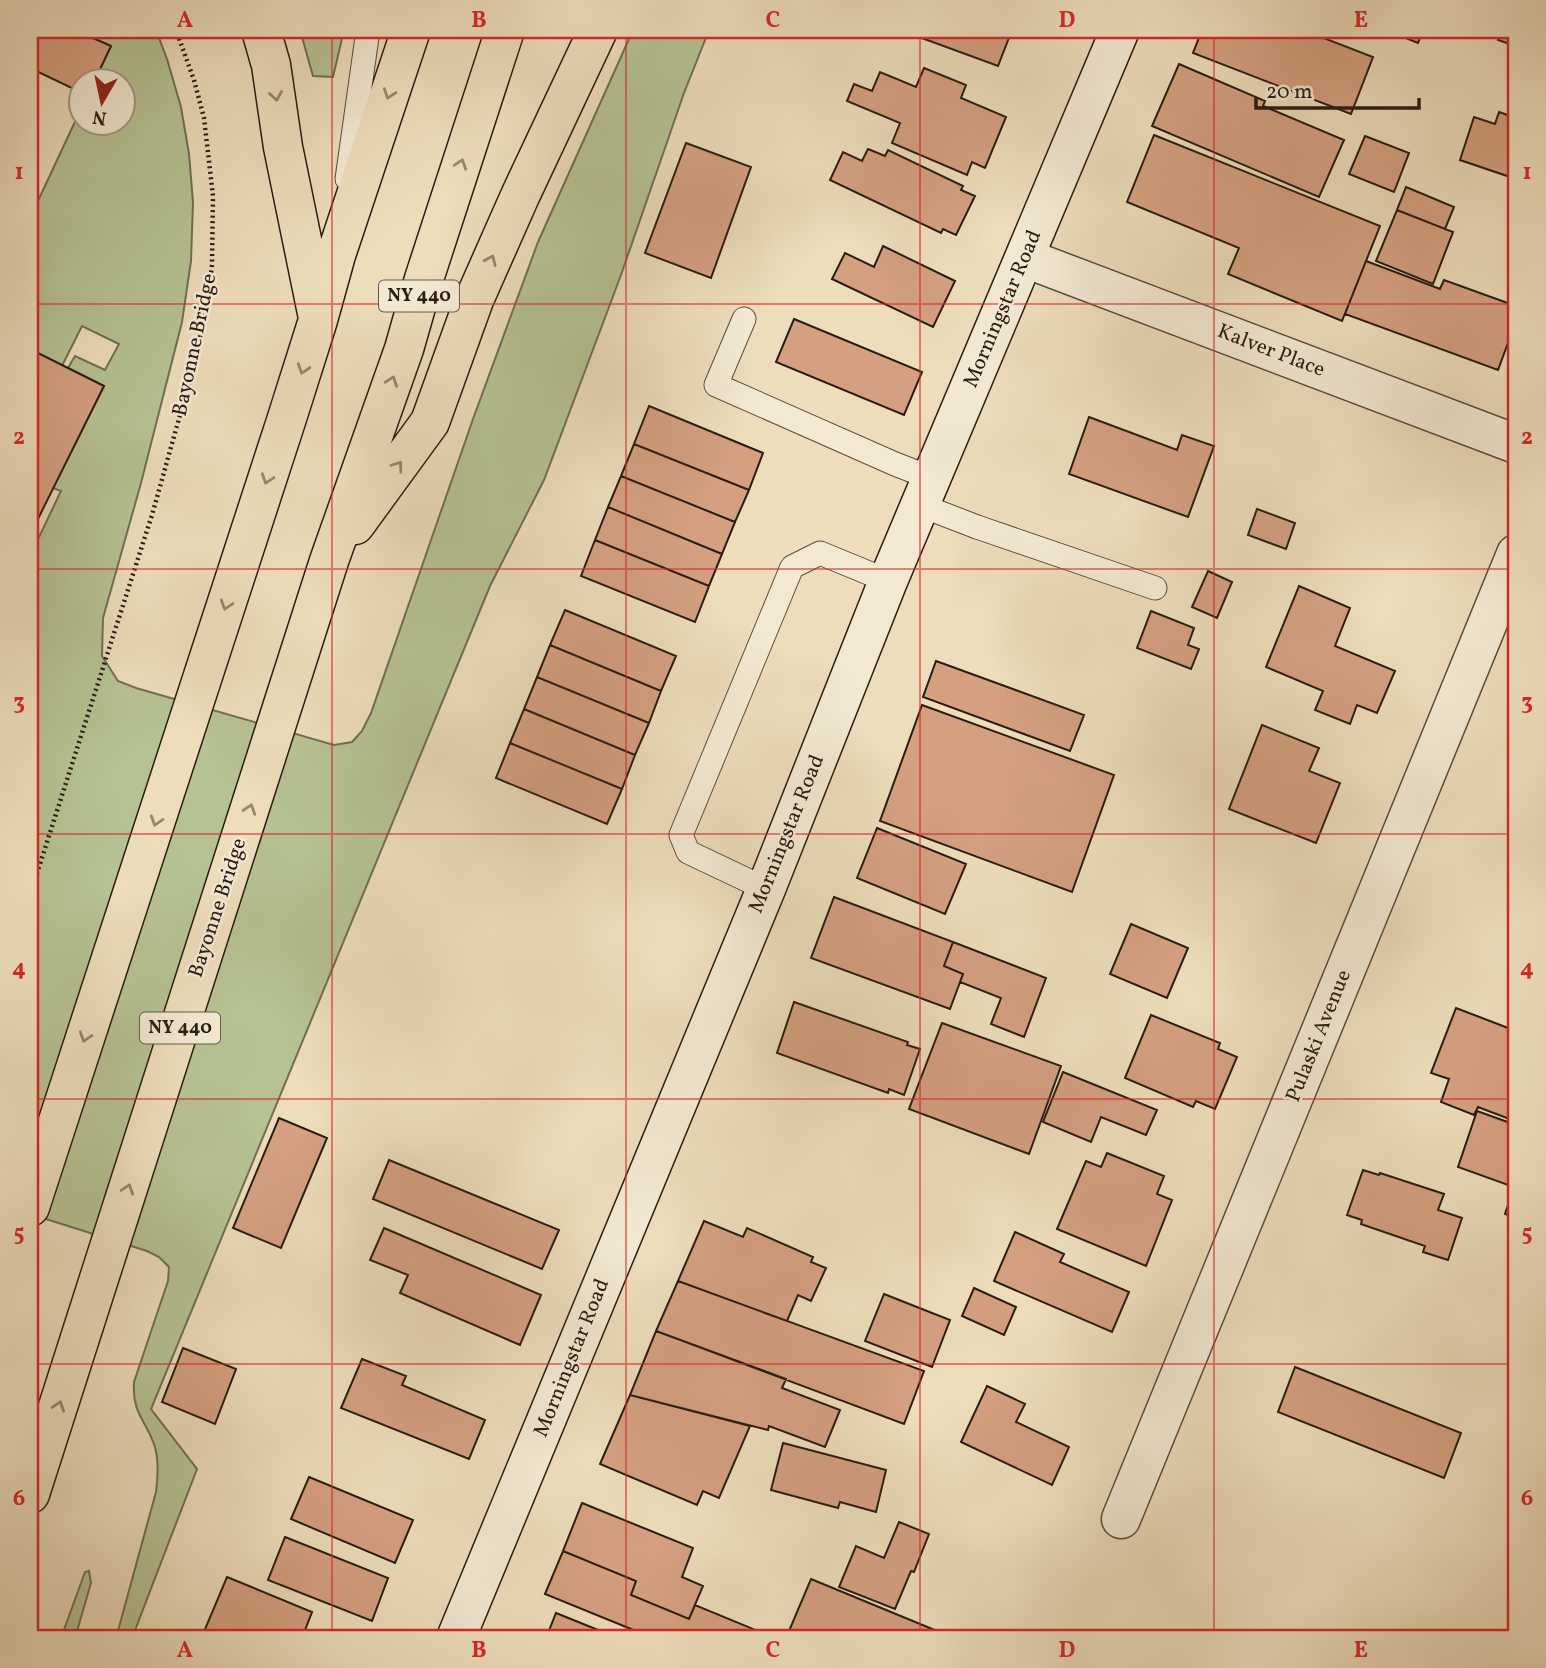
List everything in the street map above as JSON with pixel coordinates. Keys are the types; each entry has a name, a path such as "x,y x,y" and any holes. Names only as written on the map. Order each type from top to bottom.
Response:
{"highway":[{"path":"261,30 271,65 283,147 318,320"},
{"path":"30,1207 411,30"},
{"name":"NY 440","path":"330,561 404,349 505,30"},
{"path":"330,561 430,422 474,300 598,30"},
{"name":"Bayonne Bridge","path":"30,1494 330,561"}],"street":[{"name":"Morningstar Road","path":"456,1638 765,889 888,581 1120,30"},
{"name":"Kalver Place","path":"1025,258 1516,444"},
{"name":"Pulaski Avenue","path":"1121,1518 1516,554"}],"lane":[{"path":"336,255 369,30"},
{"path":"744,319 716,385 895,464 926,491 976,527 1155,588"},
{"path":"765,889 688,852 681,835 792,567 820,552 888,581"}],"path":[{"name":"Bayonne Bridge","path":"30,895 152,515 200,342 207,307 212,265 213,196 204,118 176,30"}],"green space":[{"path":"75,30 156,30 181,107 193,202 191,261 182,322 103,618 102,656 118,681 136,688 334,745 352,742 362,731 371,713 473,419 538,242 633,30 709,30 544,480 490,586 151,1409 197,1469 132,1638 116,1638 156,1492 158,1470 155,1447 137,1410 134,1382 168,1281 169,1267 159,1257 147,1251 30,1214 30,556 61,491 53,488 104,386 68,368 75,356 105,370 119,344 82,326 62,366 30,349 30,218 68,136 136,136 136,66 102,66 111,46"},
{"path":"300,30 344,30 333,77 313,76"},
{"path":"89,1571 91,1583 75,1638 61,1638 85,1572"}],"building":[{"path":"30,30 75,30 111,46 102,66 66,66 66,85 30,68"},
{"path":"900,30 1012,30 998,66"},
{"path":"1202,30 1303,30 1373,57 1351,114 1193,53"},
{"path":"1386,30 1423,30 1418,43"},
{"path":"1502,30 1516,30 1516,46 1498,40"},
{"path":"1179,64 1265,101 1263,106 1344,140 1319,197 1152,126"},
{"path":"924,68 966,85 961,98 1006,117 985,168 972,162 967,175 892,143 900,123 847,101 854,84 872,91 880,72 916,87"},
{"path":"1499,112 1516,118 1516,179 1460,160 1474,117 1495,124"},
{"path":"1154,135 1380,226 1342,321 1228,274 1239,248 1127,202"},
{"path":"1365,136 1409,153 1394,192 1349,174"},
{"path":"686,143 751,167 711,278 645,253"},
{"path":"868,149 885,156 888,150 963,186 961,190 975,196 956,235 943,229 941,233 830,180 843,152 862,161"},
{"path":"1406,187 1454,207 1445,229 1397,210"},
{"path":"1397,210 1453,232 1433,284 1376,261"},
{"path":"883,246 955,281 933,327 832,279 845,253 874,267"},
{"path":"1366,261 1440,289 1444,280 1516,306 1516,321 1498,370 1345,314"},
{"path":"794,319 922,372 904,415 776,362"},
{"path":"30,349 104,386 30,535"},
{"path":"649,406 763,453 749,490 634,444"},
{"path":"1089,417 1177,450 1182,435 1214,446 1188,517 1069,474"},
{"path":"634,444 749,490 735,522 621,476"},
{"path":"621,476 735,522 722,554 608,507"},
{"path":"608,507 722,554 709,586 595,540"},
{"path":"1257,509 1295,523 1286,549 1248,535"},
{"path":"595,540 709,586 695,622 581,576"},
{"path":"1208,571 1232,582 1217,618 1192,607"},
{"path":"1299,586 1350,608 1335,646 1395,671 1377,713 1357,705 1350,724 1315,710 1323,691 1266,667"},
{"path":"565,610 676,656 661,691 550,645"},
{"path":"1151,611 1194,628 1188,645 1199,649 1191,669 1137,648"},
{"path":"550,645 661,691 649,723 537,677"},
{"path":"936,661 1084,715 1070,751 923,697"},
{"path":"537,677 649,723 635,755 524,709"},
{"path":"922,705 1114,775 1072,892 880,821"},
{"path":"524,709 635,755 622,789 510,743"},
{"path":"1262,725 1319,748 1309,771 1340,783 1316,843 1229,809"},
{"path":"510,743 622,789 607,824 496,778"},
{"path":"877,828 966,864 945,914 857,878"},
{"path":"834,897 953,942 944,966 963,974 950,1009 811,958"},
{"path":"1131,924 1188,948 1167,998 1110,974"},
{"path":"953,942 1046,978 1024,1037 991,1024 1001,998 960,982 963,974 944,966"},
{"path":"794,1002 908,1042 907,1045 920,1049 904,1095 889,1089 888,1093 777,1053"},
{"path":"1456,1008 1516,1031 1516,1109 1512,1120 1478,1107 1474,1115 1441,1102 1449,1079 1431,1073"},
{"path":"1151,1015 1220,1043 1218,1049 1237,1057 1215,1109 1196,1101 1193,1107 1125,1078"},
{"path":"942,1023 1061,1066 1029,1154 909,1109"},
{"path":"1063,1072 1157,1110 1146,1135 1101,1117 1091,1142 1043,1122"},
{"path":"1477,1111 1516,1125 1516,1218 1505,1214 1514,1187 1458,1167"},
{"path":"279,1118 327,1138 281,1248 233,1228"},
{"path":"1107,1153 1164,1176 1157,1194 1172,1200 1146,1266 1057,1229 1086,1161 1101,1167"},
{"path":"389,1160 559,1230 542,1269 373,1199"},
{"path":"1363,1170 1444,1194 1438,1210 1462,1218 1448,1260 1423,1252 1425,1246 1361,1224 1362,1220 1347,1215"},
{"path":"704,1221 743,1237 747,1228 813,1257 811,1262 826,1268 811,1301 798,1295 787,1321 678,1281"},
{"path":"384,1228 541,1295 520,1345 400,1293 408,1275 370,1260"},
{"path":"1015,1232 1064,1254 1060,1262 1129,1292 1112,1332 994,1281"},
{"path":"678,1281 924,1371 904,1424 656,1331"},
{"path":"974,1288 1016,1307 1004,1335 962,1316"},
{"path":"884,1294 950,1320 932,1367 865,1341"},
{"path":"656,1331 786,1379 782,1388 840,1410 825,1447 769,1426 768,1430 630,1395"},
{"path":"183,1348 236,1369 215,1424 162,1402"},
{"path":"362,1359 406,1376 402,1385 485,1420 469,1459 341,1408"},
{"path":"1295,1367 1461,1433 1444,1478 1278,1412"},
{"path":"987,1386 1025,1404 1016,1422 1069,1447 1052,1485 961,1442"},
{"path":"630,1395 750,1426 719,1498 703,1491 697,1505 600,1464"},
{"path":"783,1443 886,1470 876,1512 840,1502 838,1508 771,1490"},
{"path":"309,1477 413,1520 395,1563 291,1519"},
{"path":"582,1503 693,1548 682,1577 703,1586 689,1619 631,1595 636,1581 563,1551"},
{"path":"899,1522 929,1534 895,1609 839,1587 856,1546 884,1558"},
{"path":"285,1537 388,1578 372,1621 268,1580"},
{"path":"563,1551 636,1581 631,1595 689,1619 695,1605 775,1638 653,1638 545,1594"},
{"path":"227,1577 312,1612 302,1638 212,1638 203,1634"},
{"path":"811,1579 954,1638 786,1638"},
{"path":"556,1613 618,1638 546,1638"}]}
